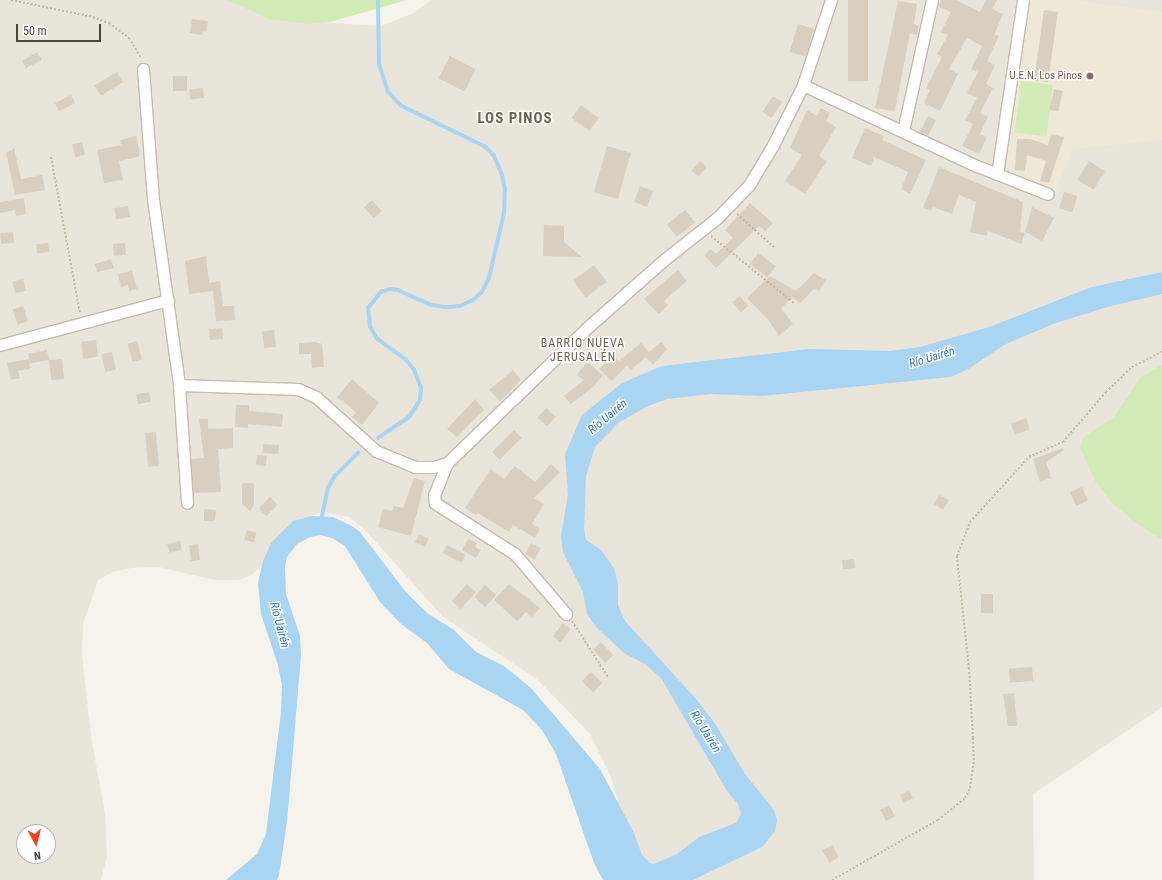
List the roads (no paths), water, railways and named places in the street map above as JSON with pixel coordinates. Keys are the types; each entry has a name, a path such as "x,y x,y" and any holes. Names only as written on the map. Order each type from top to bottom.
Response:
{"street":[{"path":"566,614 515,554 436,503 434,495 447,463 589,326 729,207 749,185 760,169 803,85 831,0"},
{"path":"903,132 932,0"},
{"path":"997,174 1023,0"},
{"path":"143,69 153,199 179,385 187,503"},
{"path":"803,85 997,174 1048,194"},
{"path":"0,345 168,300"},
{"path":"179,385 298,389 316,397 376,451 415,467 433,467 447,463"}],"water":[{"name":"Río Uairén","path":"1162,272 1162,294 1107,307 1053,324 1004,345 970,368 951,377 762,396 710,394 667,399 648,406 618,423 595,447 586,476 584,529 586,540 600,549 614,568 618,584 618,605 625,621 697,700 716,725 745,774 774,810 777,820 775,831 762,847 693,880 603,880 594,863 556,754 542,730 523,710 449,669 427,643 401,624 380,602 345,546 332,538 321,535 310,537 297,544 287,557 285,567 286,594 300,636 301,655 287,822 279,875 277,880 226,880 257,854 266,834 281,712 282,685 278,665 261,614 258,583 263,561 271,543 293,521 312,516 333,517 352,526 360,532 405,591 427,613 454,630 476,652 504,666 531,688 600,769 633,831 642,855 650,863 654,864 677,854 699,837 736,823 741,814 738,804 727,791 661,678 645,664 624,653 596,627 587,614 583,592 563,552 561,536 568,494 565,454 582,415 622,383 662,366 809,349 890,351 920,347 989,327 1092,287"}],"waterway":[{"path":"378,0 379,65 388,92 401,106 485,147 494,156 502,175 505,190 504,213 489,278 482,292 473,300 460,306 447,307 432,305 398,290 391,289 381,292 368,308 370,327 377,339 406,360 414,370 421,388 420,400 409,417 378,438"},
{"path":"321,521 328,488 335,476 358,453"}],"place":[{"name":"U.E.N. Los Pinos","path":"1090,76"}],"district":[{"name":"LOS PINOS","path":"515,119"},
{"name":"BARRIO NUEVA JERUSALÉN","path":"583,351"}]}
